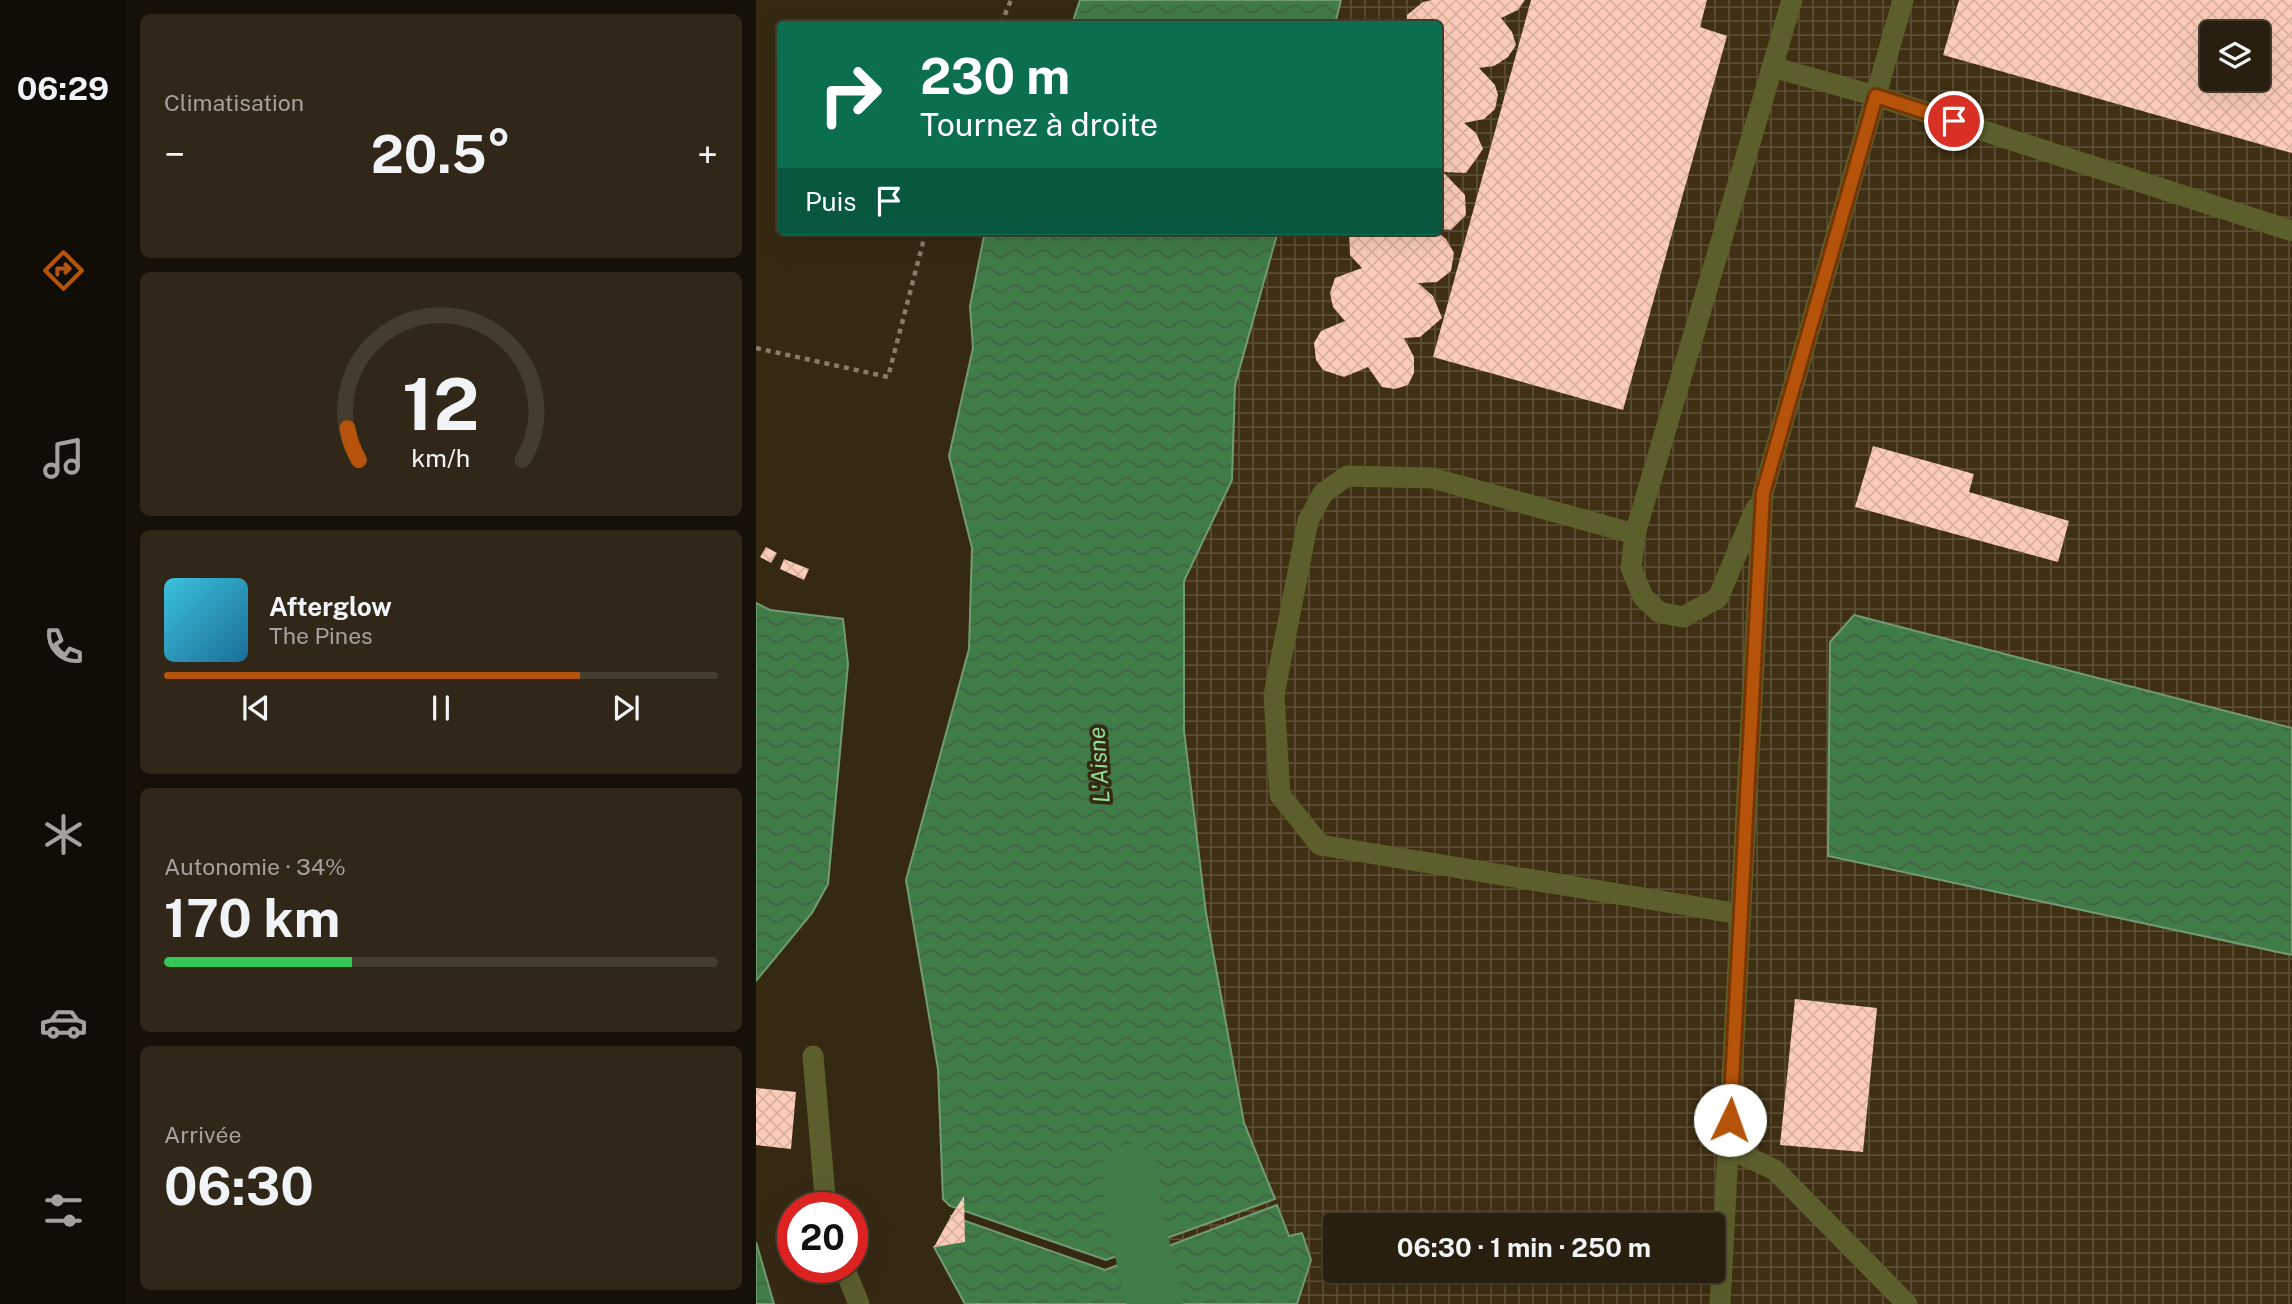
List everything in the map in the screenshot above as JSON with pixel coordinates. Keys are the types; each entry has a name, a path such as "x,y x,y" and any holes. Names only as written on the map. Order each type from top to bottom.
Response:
{"lane":[{"path":"1792,0 1635,534 1631,568 1643,597 1660,612 1683,617 1718,598 1763,493 1903,0"},
{"path":"1772,67 1876,96 2292,231"},
{"path":"1635,534 1432,478 1347,476 1323,493 1308,521 1274,695 1280,795 1320,845 1740,914"},
{"path":"1720,1304 1763,493"},
{"path":"813,1056 825,1192"},
{"path":"1728,1148 1775,1170 1907,1304"},
{"path":"850,1283 859,1304"}],"path":[{"path":"1002,21 1011,0"},
{"path":"756,348 888,377 925,235"}],"shaded area":[{"path":"1185,0 2292,0 2292,1304 1135,1304 1105,659 1099,235 1442,235 1442,21 1176,21"}],"water":[{"path":"1080,0 1341,0 1336,21 1073,21"},
{"path":"984,235 1277,235 1235,385 1232,480 1184,581 1184,730 1206,913 1244,1123 1275,1199 1106,1260 950,1206 943,1199 938,1069 906,880 969,649 972,548 949,456 973,348 970,306"},
{"path":"756,603 770,610 843,619 848,664 828,884 812,913 756,981"},
{"path":"1854,615 2292,728 2292,955 1828,856 1830,642"},
{"path":"1277,1205 1289,1236 1302,1233 1311,1260 1297,1304 965,1304 934,1247 952,1243 951,1216 1105,1270"},
{"path":"756,1242 774,1304 756,1304"}],"building":[{"path":"1525,0 1518,10 1501,18 1512,32 1516,45 1508,57 1494,66 1479,68 1495,85 1498,95 1495,109 1484,119 1464,123 1476,133 1483,149 1466,173 1443,172 1465,195 1466,215 1451,230 1442,229 1442,21 1407,21 1407,15 1423,2"},
{"path":"1531,0 1707,0 1700,27 1727,36 1623,410 1433,357"},
{"path":"1959,0 2292,0 2292,153 1943,55"},
{"path":"1349,235 1441,235 1454,253 1451,271 1437,282 1418,283 1433,296 1442,318 1420,337 1404,338 1414,357 1414,373 1408,385 1395,389 1382,387 1368,367 1344,377 1323,370 1316,360 1314,343 1321,331 1345,321 1333,307 1330,293 1335,278 1362,268 1350,255"},
{"path":"1873,446 1974,474 1969,492 2069,521 2058,562 1855,507"},
{"path":"766,547 777,553 771,563 760,557"},
{"path":"784,559 809,569 804,580 780,569"},
{"path":"1795,999 1877,1008 1863,1152 1780,1145"},
{"path":"756,1088 796,1092 791,1149 756,1145"},
{"path":"964,1196 965,1242 934,1247 951,1216"}],"waterway":[{"name":"L'Aisne","path":"1130,1172 1133,1210 1155,1304"}],"route":[{"path":"1730,1120 1763,493 1876,96 1954,121"}]}
